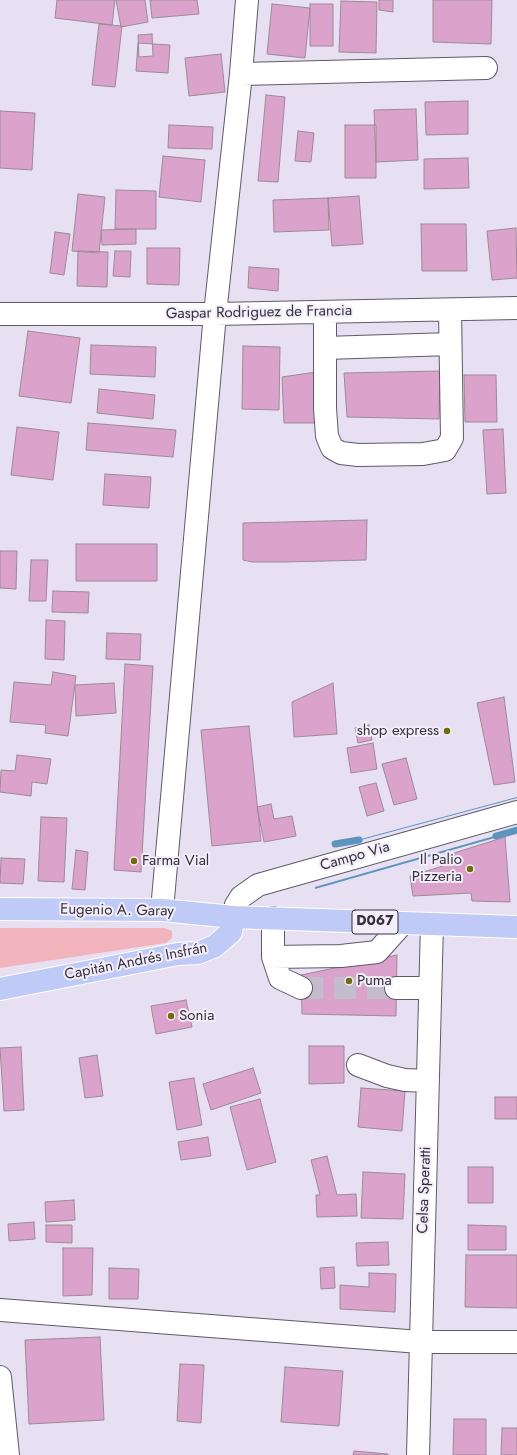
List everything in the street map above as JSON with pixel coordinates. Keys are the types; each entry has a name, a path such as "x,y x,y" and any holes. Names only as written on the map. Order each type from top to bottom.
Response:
{"main road":[{"name":"Eugenio A. Garay","path":"0,909 162,910 233,917"},
{"name":"D067","path":"233,917 517,927"},
{"name":"Capitán Andrés Insfrán","path":"0,989 178,954 198,953 215,946 231,932 233,917"}],"street":[{"path":"162,910 215,314 241,74 247,0"},
{"path":"241,74 486,68"},
{"name":"Gaspar Rodriguez de Francia","path":"0,314 215,314 517,308"},
{"path":"325,312 327,436 332,448 341,453 358,455 423,454 445,450 452,438 450,310"},
{"path":"325,348 450,344"},
{"name":"Campo Via","path":"233,917 236,906 241,897 258,885 517,812"},
{"path":"273,918 273,957 280,978 301,988"},
{"path":"273,957 341,956 377,952 403,923"},
{"name":"Celsa Speratti","path":"418,1455 432,924"},
{"path":"396,988 430,988"},
{"path":"358,1065 387,1076 405,1080 428,1081"},
{"path":"0,1310 420,1342 517,1342"},
{"path":"0,1377 8,1455"}],"shaded area":[{"path":"0,928 164,928 172,931 172,938 166,943 0,968"}],"water":[{"path":"517,798 350,843 350,842"},
{"path":"505,833 505,835 315,889 315,887"}],"building":[{"path":"57,0 115,0 112,25 55,18"},
{"path":"116,0 145,0 148,22 121,27"},
{"path":"150,0 197,0 199,14 152,18"},
{"path":"379,0 393,0 393,12 379,10"},
{"path":"433,0 492,0 491,44 433,42"},
{"path":"341,1 377,2 376,53 339,52"},
{"path":"272,4 310,8 305,58 267,54"},
{"path":"310,4 333,4 333,46 310,46"},
{"path":"99,24 122,26 115,87 92,85"},
{"path":"152,34 153,56 139,57 138,35"},
{"path":"138,43 170,45 168,73 136,71"},
{"path":"221,54 225,92 189,96 185,58"},
{"path":"266,95 285,97 278,182 258,181"},
{"path":"468,101 468,134 426,135 425,102"},
{"path":"416,109 418,160 376,162 374,110"},
{"path":"0,111 35,113 32,170 0,168"},
{"path":"169,125 213,127 212,149 168,148"},
{"path":"345,125 376,125 376,178 345,178"},
{"path":"298,131 314,133 311,162 295,161"},
{"path":"163,156 205,160 201,202 159,197"},
{"path":"468,158 469,188 424,189 424,159"},
{"path":"116,190 156,191 156,229 115,229"},
{"path":"78,194 105,197 99,253 72,251"},
{"path":"359,196 363,244 332,246 328,198"},
{"path":"328,198 329,230 274,232 273,200"},
{"path":"421,224 466,224 467,271 422,271"},
{"path":"516,228 517,278 492,280 487,231"},
{"path":"136,229 136,244 102,245 101,230"},
{"path":"55,232 70,234 64,275 50,273"},
{"path":"147,248 180,248 179,285 147,284"},
{"path":"78,251 108,252 107,287 77,286"},
{"path":"115,251 131,251 130,277 113,276"},
{"path":"249,267 279,269 278,291 248,288"},
{"path":"28,331 80,338 71,403 19,396"},
{"path":"91,345 156,347 155,377 90,374"},
{"path":"243,346 280,347 279,410 242,409"},
{"path":"440,371 439,419 347,417 344,373"},
{"path":"316,372 316,423 284,423 282,377"},
{"path":"464,375 496,375 497,422 465,422"},
{"path":"99,389 155,395 153,419 97,413"},
{"path":"88,423 176,430 173,457 86,450"},
{"path":"17,427 59,432 53,480 11,475"},
{"path":"503,429 506,493 487,494 483,430"},
{"path":"105,474 151,477 149,508 103,505"},
{"path":"367,520 366,560 252,562 243,560 243,523"},
{"path":"76,544 157,544 157,581 76,581"},
{"path":"0,551 17,551 16,589 0,588"},
{"path":"31,560 48,560 46,601 29,601"},
{"path":"53,591 89,592 88,613 52,612"},
{"path":"46,620 65,621 64,660 45,659"},
{"path":"107,633 141,634 140,660 106,659"},
{"path":"125,664 153,666 141,872 114,870"},
{"path":"53,672 76,676 68,736 45,733 46,725 10,722 14,682 51,685"},
{"path":"114,683 116,713 76,716 75,685"},
{"path":"333,683 337,734 294,737 292,702"},
{"path":"504,697 515,782 494,785 477,703"},
{"path":"369,725 372,740 358,743 355,728"},
{"path":"249,726 261,841 212,846 201,730"},
{"path":"373,743 377,769 351,773 347,748"},
{"path":"17,755 51,759 47,784 32,782 31,796 0,792 1,770 15,771"},
{"path":"406,758 417,799 394,805 382,764"},
{"path":"376,783 384,811 367,816 359,787"},
{"path":"271,804 274,819 292,816 296,836 264,842 257,807"},
{"path":"41,817 67,818 64,882 38,881"},
{"name":"Il Palio Pizzeria","path":"505,837 510,902 472,901 471,893 413,896 410,876 456,862 454,853"},
{"path":"76,850 88,852 85,890 72,889"},
{"path":"1,858 25,859 23,884 0,883"},
{"name":"Puma","path":"397,955 396,1016 302,1014 301,975"},
{"name":"Sonia","path":"186,1000 192,1027 156,1034 151,1006"},
{"path":"309,1046 344,1046 344,1083 309,1084"},
{"path":"21,1047 24,1110 4,1111 0,1048"},
{"path":"97,1055 103,1096 85,1098 79,1058"},
{"path":"253,1068 261,1093 211,1110 203,1084"},
{"path":"194,1078 202,1125 177,1130 169,1082"},
{"path":"361,1088 405,1091 402,1131 358,1127"},
{"path":"495,1097 517,1097 517,1119 495,1119"},
{"path":"260,1099 276,1162 247,1170 230,1107"},
{"path":"208,1137 211,1156 181,1160 178,1142"},
{"path":"327,1156 337,1195 356,1194 357,1216 317,1217 316,1195 320,1195 311,1160"},
{"path":"468,1167 493,1167 493,1203 468,1203"},
{"path":"363,1172 405,1174 403,1219 361,1218"},
{"path":"74,1200 75,1220 46,1222 45,1202"},
{"path":"34,1222 35,1239 9,1241 8,1224"},
{"path":"46,1225 72,1225 72,1243 46,1242"},
{"path":"468,1225 506,1226 506,1250 468,1250"},
{"path":"388,1242 389,1265 357,1266 356,1243"},
{"path":"63,1248 93,1248 92,1295 63,1296"},
{"path":"466,1255 517,1255 517,1308 465,1307"},
{"path":"334,1267 335,1288 321,1289 320,1268"},
{"path":"109,1268 139,1269 138,1299 109,1299"},
{"path":"369,1273 396,1274 395,1312 340,1309 340,1285 369,1287"},
{"path":"100,1337 104,1420 29,1424 25,1340"},
{"path":"180,1364 204,1365 201,1423 177,1421"},
{"path":"285,1367 343,1371 339,1426 281,1422"},
{"path":"454,1419 486,1419 486,1455 453,1455"},
{"path":"502,1428 517,1428 517,1455 501,1455"},
{"path":"354,1451 388,1454 388,1455 353,1455"}],"waterway":[{"path":"496,836 517,830"},
{"path":"335,844 359,840"}],"tunnel":[{"path":"301,988 396,988"}],"place":[{"name":"shop express","path":"447,731"},
{"name":"Farma Vial","path":"134,861"},
{"name":"Il Palio Pizzeria","path":"470,869"},
{"name":"Puma","path":"349,981"},
{"name":"Sonia","path":"171,1016"}]}
